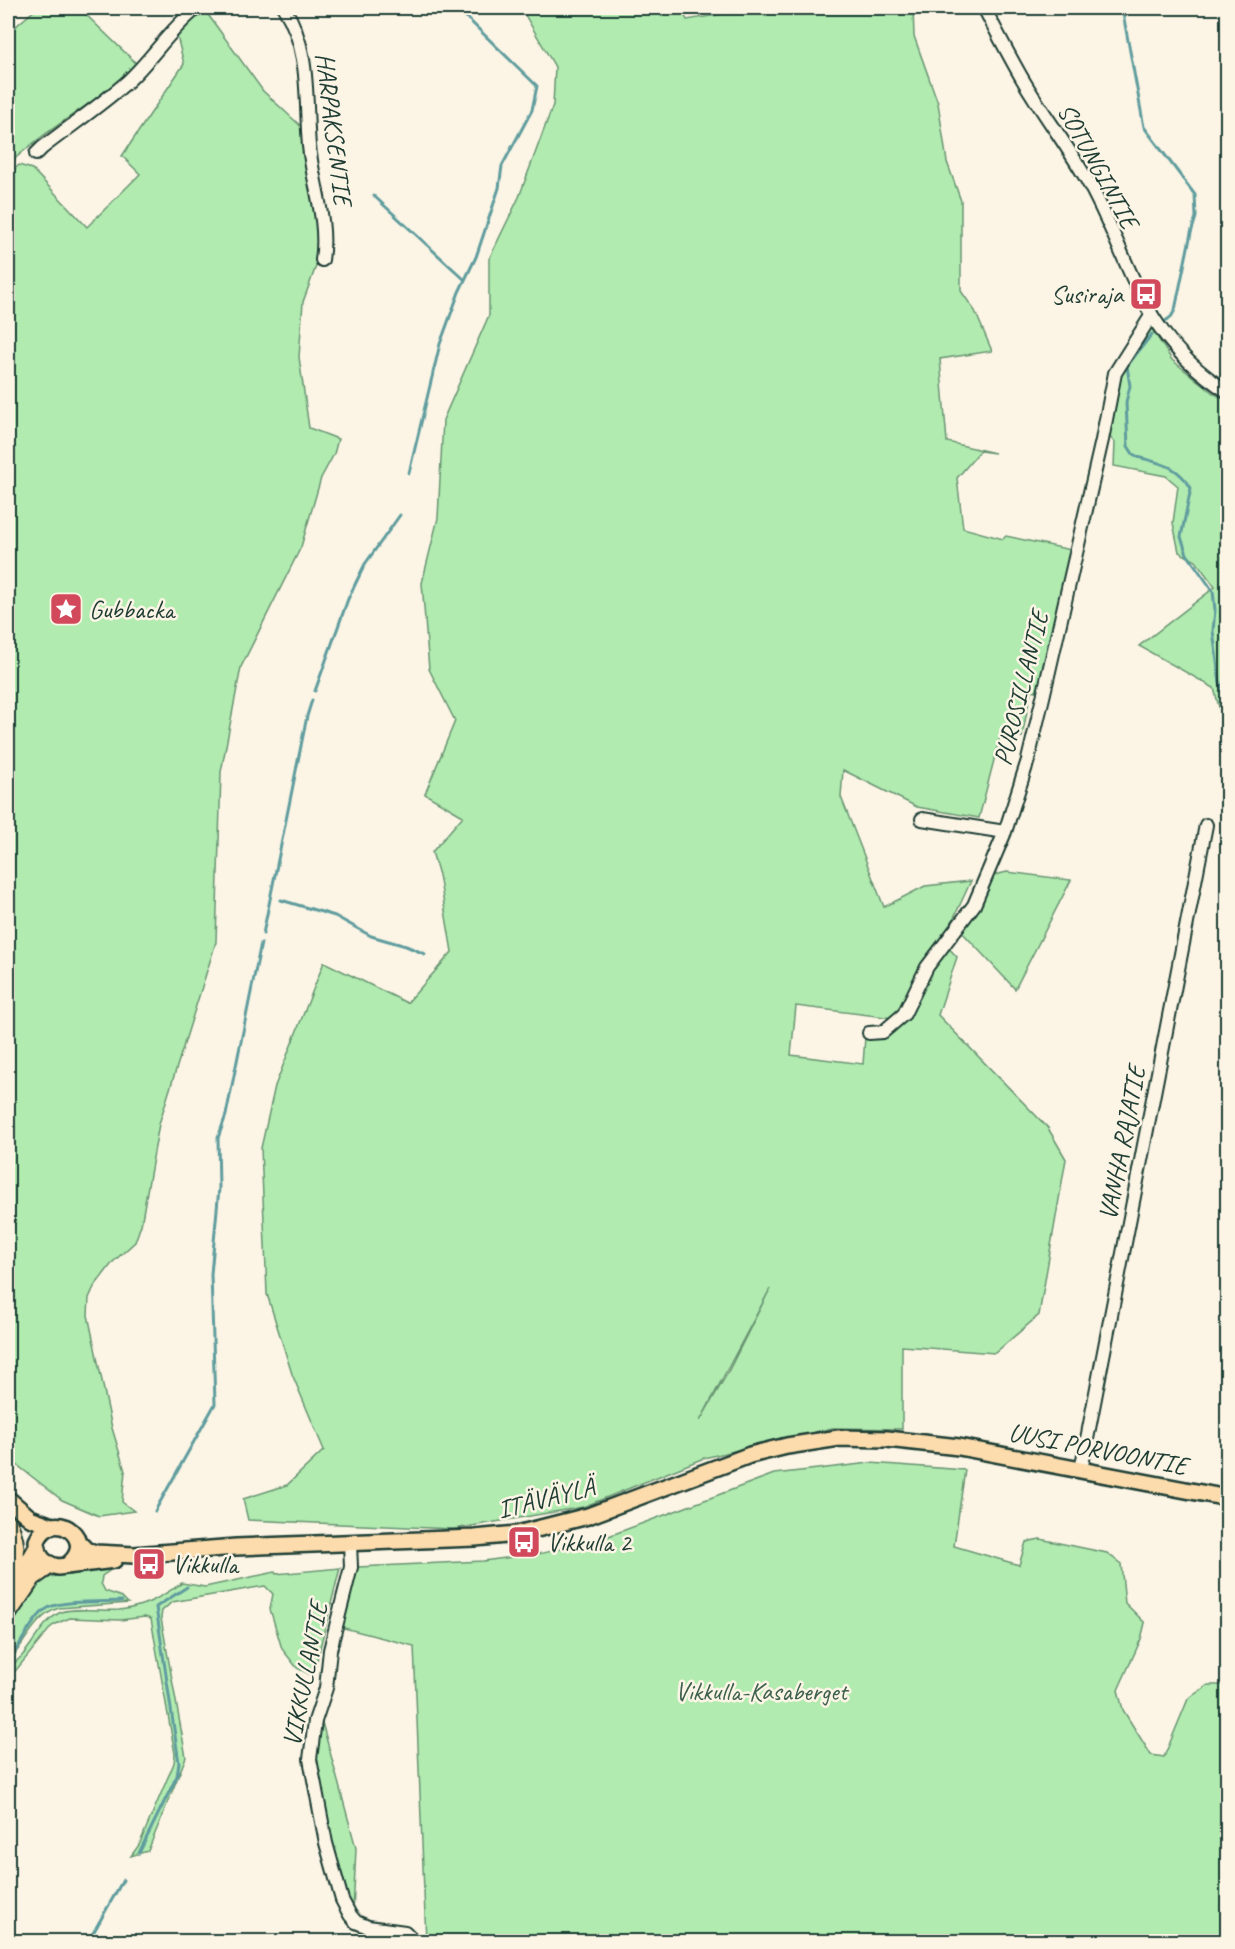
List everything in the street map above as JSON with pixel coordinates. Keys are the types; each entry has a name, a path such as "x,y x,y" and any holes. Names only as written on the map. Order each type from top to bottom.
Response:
{"highway":[{"path":"8,1524 16,1551 8,1589"},
{"path":"8,1589 26,1572 37,1546"},
{"path":"8,1612 32,1577 58,1565"}],"main road":[{"name":"ITÄVÄYLÄ","path":"79,1543 86,1550 96,1553 134,1555 236,1547 475,1538 534,1531 588,1516 750,1455 805,1443 839,1438 868,1438 959,1447"},
{"name":"UUSI PORVOONTIE","path":"959,1447 1227,1498"},
{"path":"8,1499 30,1518 52,1526"},
{"path":"8,1512 29,1531 40,1557 58,1565 77,1555 79,1543 71,1530 59,1525 45,1529 37,1546"},
{"name":"ITÄVÄYLÄ","path":"58,1565 108,1562 134,1555"}],"street":[{"path":"36,154 126,82 154,54 178,24 197,8"},
{"name":"HARPAKSENTIE","path":"284,8 298,34 305,64 309,146 323,225 322,260"},
{"name":"SOTUNGINTIE","path":"984,8 1023,80 1086,180 1151,316 1180,354 1196,370 1227,392"},
{"name":"PUROSILLANTIE","path":"868,1033 883,1032 904,1014 927,967 974,905 1005,832 1028,760 1044,693 1102,440 1114,373 1151,316"},
{"path":"922,819 1005,832"},
{"name":"VANHA RAJATIE","path":"1081,1470 1206,825"},
{"name":"VIKKULLANTIE","path":"350,1543 351,1567 330,1650 326,1688 315,1721 309,1759 326,1843 342,1900 350,1915 356,1922 368,1927 405,1932 415,1941"}],"green space":[{"path":"37,8 79,8 138,65 23,151 8,165 8,31"},
{"path":"521,8 681,8 687,20 740,11 740,8 913,8 914,36 938,103 947,162 961,201 961,291 975,311 992,351 940,359 947,442 995,453 980,451 957,478 963,528 1003,539 1006,536 1076,551 1044,693 1031,690 1022,737 1001,733 979,818 917,807 843,770 841,797 884,907 925,886 971,881 951,924 924,965 902,1011 893,1018 796,1006 791,1055 863,1064 865,1037 882,1035 908,1017 946,945 957,957 938,1015 1048,1128 1066,1159 1039,1315 995,1353 902,1346 902,1429 832,1428 704,1458 583,1507 454,1529 248,1520 243,1499 287,1485 324,1450 292,1374 267,1294 261,1148 275,1086 324,962 407,1003 452,952 439,875 432,852 463,816 425,794 455,721 429,669 422,583 438,518 443,420 489,315 489,259 519,197 553,105 555,67","holes":["770,1289 727,1374 700,1421"]},
{"path":"204,9 263,91 305,130 321,235 319,258 303,302 299,357 309,428 338,439 334,454 321,478 301,547 241,667 221,772 216,942 159,1124 141,1225 135,1242 113,1262 94,1287 89,1298 88,1315 112,1428 125,1471 122,1502 134,1511 99,1516 62,1500 8,1458 8,175 19,165 32,169 87,227 140,174 122,156 184,64 176,32"},
{"path":"1147,328 1152,329 1172,360 1213,393 1227,401 1227,738 1214,688 1139,646 1215,587 1196,561 1179,552 1173,523 1178,486 1166,476 1114,466 1115,443 1109,436 1114,392 1122,368"},
{"path":"1007,872 1071,880 1015,989 960,930 991,876"},
{"name":"Vikkulla-Kasaberget","path":"870,1463 965,1470 954,1546 1019,1565 1026,1542 1040,1539 1107,1553 1121,1564 1125,1603 1145,1623 1141,1639 1118,1690 1123,1710 1151,1755 1164,1757 1188,1699 1208,1685 1227,1685 1227,1941 426,1941 414,1646 340,1627 358,1567 483,1561 543,1553 598,1540 774,1474"},
{"path":"340,1568 313,1676 297,1668 282,1649 270,1609 273,1594 265,1586 172,1602 162,1611 161,1618 186,1757 148,1851 131,1856 139,1845 174,1763 175,1754 151,1619 145,1617 120,1620 70,1618 52,1626 8,1680 8,1666 22,1656 51,1618 64,1611 129,1609 152,1601 182,1583 205,1587 275,1572 276,1574"},
{"path":"112,1569 102,1576 101,1583 105,1591 122,1597 128,1603 59,1608 51,1611 39,1621 14,1655 8,1659 8,1622 35,1584 51,1577"},
{"path":"320,1715 356,1848 353,1913 332,1840 313,1759"}],"waterway":[{"path":"1122,8 1144,127 1195,195 1196,217 1175,310 1164,322"},
{"path":"409,473 440,344 459,292 476,257 499,188 502,166 532,110 537,86 464,15"},
{"path":"374,196 465,280"},
{"path":"1152,334 1127,366 1130,386 1126,402 1128,446 1138,457 1174,470 1186,480 1191,488 1181,537 1187,554 1213,591 1215,610 1213,631 1220,683 1228,709"},
{"path":"315,691 348,599 365,564 400,515"},
{"path":"263,934 312,700"},
{"path":"281,900 335,916 371,936 425,954"},
{"path":"155,1511 215,1404 211,1274 219,1188 218,1138 226,1115 261,943"},
{"path":"139,1853 177,1776 179,1763 156,1607 187,1587"},
{"path":"8,1657 14,1653 39,1616 48,1608 73,1603 122,1601"},
{"path":"88,1942 123,1880"}],"place":[{"name":"Susiraja","path":"1146,294"},
{"name":"Gubbacka","path":"66,609"},
{"name":"Vikkulla 2","path":"524,1542"},
{"name":"Vikkulla","path":"149,1564"}]}
